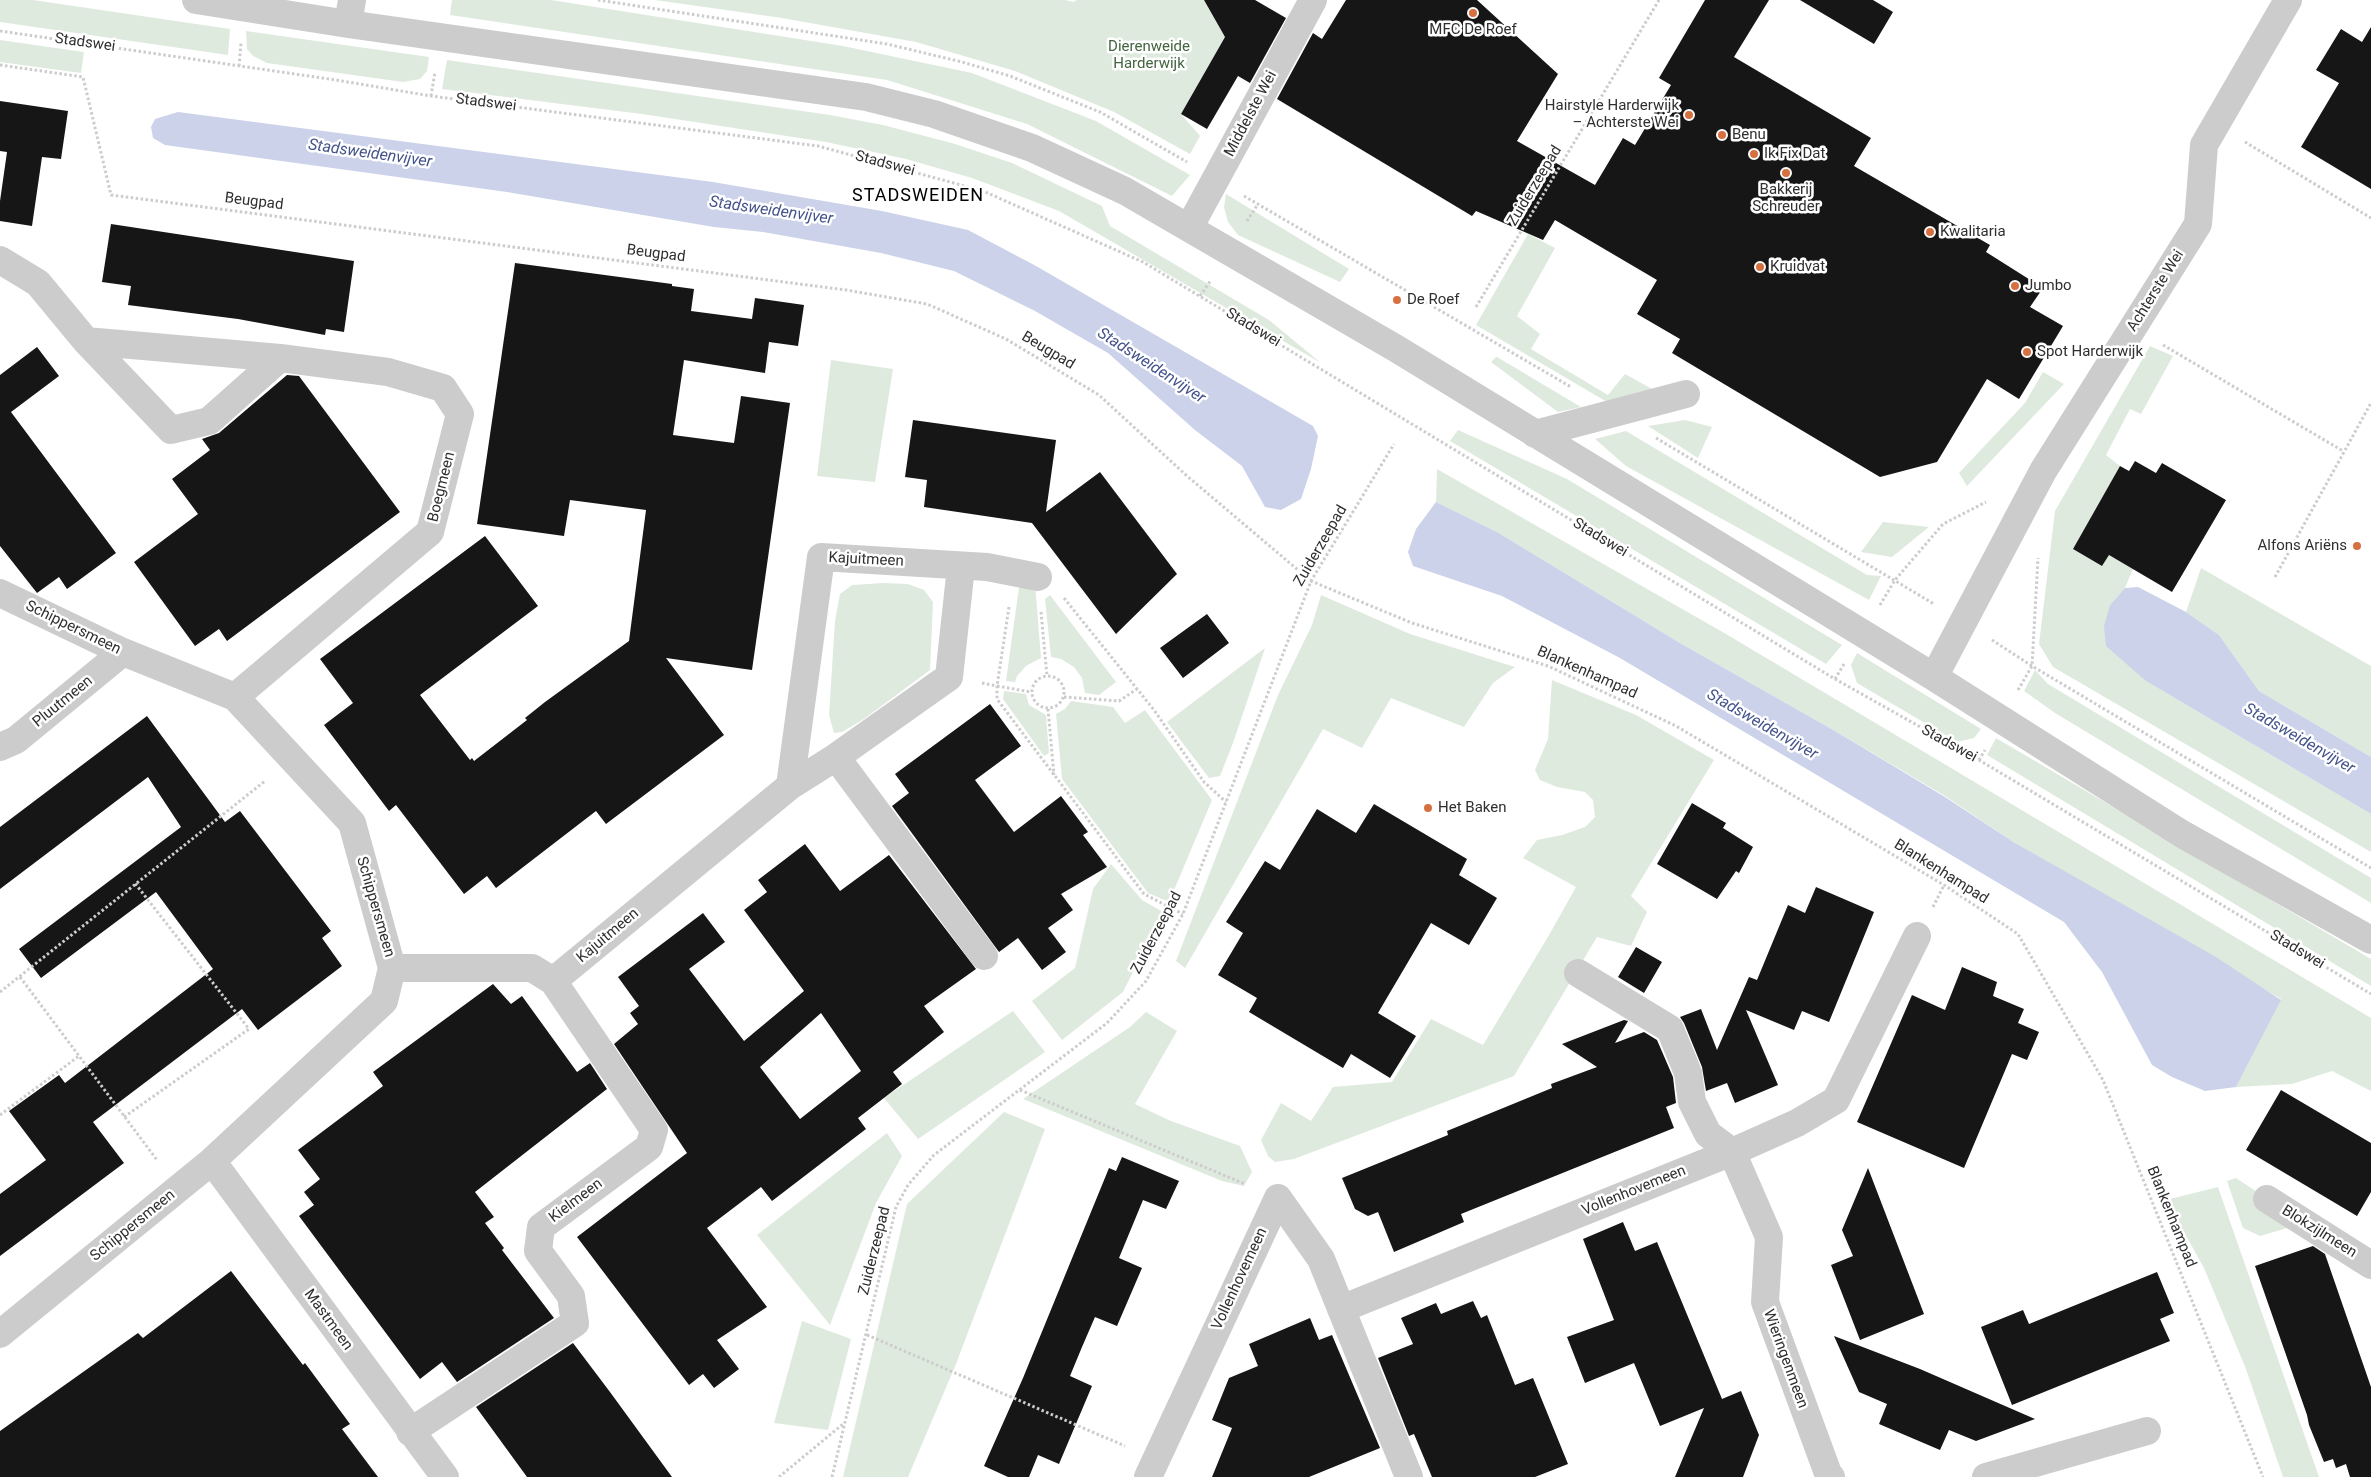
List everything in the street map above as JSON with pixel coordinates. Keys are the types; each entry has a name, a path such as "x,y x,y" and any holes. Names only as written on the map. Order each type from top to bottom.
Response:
{"street":[{"path":"196,0 350,12 866,97 934,114 1032,148 1125,191 1397,349 1934,677 2182,834 2371,940"},
{"name":"Middelste Wei","path":"1189,228 1313,0"},
{"name":"Achterste Wei","path":"1934,677 2043,471 2198,224 2204,145 2288,0"},
{"path":"0,260 38,283 86,341 171,430 210,421 280,358"},
{"name":"Boegmeen","path":"86,341 280,358 388,372 443,388 460,414 430,532 235,698"},
{"path":"1535,434 1686,394"},
{"name":"Kajuitmeen","path":"790,786 821,557 962,566 1026,574"},
{"path":"949,678 962,566"},
{"name":"Schippersmeen","path":"0,593 123,652 235,698 352,823 392,968 384,1001 212,1161 0,1334"},
{"name":"Pluutmeen","path":"0,747 16,740 123,652"},
{"name":"Kajuitmeen","path":"553,982 790,786 836,757 949,678"},
{"path":"836,757 984,956"},
{"path":"1732,1152 1797,1123 1836,1100 1917,936"},
{"path":"392,968 532,968 553,982"},
{"name":"Wieringenmeen","path":"1578,973 1670,1029 1688,1073 1692,1102 1708,1134 1732,1152 1769,1237 1765,1302 1829,1476 1832,1477"},
{"name":"Kielmeen","path":"410,1432 575,1324 571,1296 538,1252 541,1227 649,1147 654,1130 553,982"},
{"name":"Vollenhovemeen","path":"1342,1309 1732,1152"},
{"name":"Mastmeen","path":"212,1161 445,1477"},
{"path":"1278,1198 1321,1259 1409,1477"},
{"name":"Vollenhovemeen","path":"1152,1468 1278,1198"},
{"name":"Blokzijlmeen","path":"2267,1199 2371,1265"},
{"path":"1986,1477 2147,1431"}],"path":[{"name":"Zuiderzeepad","path":"1476,307 1659,0"},
{"name":"Stadswei","path":"0,31 336,80 431,96 818,146 983,190 1143,262 1835,679 1987,766 2371,994"},
{"name":"Beugpad","path":"0,65 83,77 111,195 837,289 927,304 1006,339 1099,395 1187,476 1311,581"},
{"path":"2216,125 2371,218"},
{"path":"2134,328 2343,451"},
{"path":"2275,577 2371,403"},
{"name":"Zuiderzeepad","path":"832,1477 843,1424 867,1335 896,1207 908,1185 934,1155 1107,1023 1146,981 1183,914 1311,581 1394,444"},
{"path":"1026,574 1047,676"},
{"path":"1026,574 998,686 997,699 1144,894 1183,914"},
{"path":"1026,574 1049,579 1154,710 1204,782 1226,802"},
{"name":"Blankenhampad","path":"1311,581 1412,623 1548,666 1676,726 1944,886 2018,934 2103,1080 2263,1477"},
{"path":"1047,676 1053,677 1062,684 1064,697 1058,705 1048,709 1036,704 1032,692 1034,684 1040,678 1047,676"},
{"path":"949,678 1032,692"},
{"path":"1064,697 1120,701 1137,689"},
{"path":"1048,709 1054,776"},
{"path":"0,992 293,759"},
{"path":"124,1117 249,1030 135,883"},
{"path":"20,976 178,1189"},
{"path":"0,1115 79,1056"},
{"path":"1020,1090 1278,1198"},
{"path":"867,1335 1152,1468"},
{"path":"779,1477 843,1424"}],"green space":[{"path":"0,0 33,0 230,29 228,55 0,22"},
{"path":"452,0 551,0 843,46 972,73 1096,121 1190,175 1172,196 1027,124 887,80 450,15"},
{"name":"Dierenweide Harderwijk","path":"655,0 1065,0 1073,2 1077,0 1204,0 1225,37 1181,114 1200,136 1190,154 1114,112 1015,71 916,42 782,18"},
{"path":"246,31 429,57 427,71 420,79 403,82 267,63 253,56 247,49"},
{"path":"0,40 84,52 81,73 0,62"},
{"path":"447,60 830,115 883,125 955,144 1012,163 1102,206 1110,226 1269,320 1321,363 1059,211 972,178 906,159 826,142 642,114 442,89"},
{"path":"1226,194 1349,269 1340,282 1238,235 1228,222 1224,207"},
{"path":"1528,234 1555,248 1517,316 1540,334 1531,349 1608,395 1625,374 1654,390 1607,402 1476,325"},
{"path":"2150,346 2173,356 2141,414 2130,409 2106,455 2120,466 2073,549 2102,566 2109,555 2133,569 2125,588 2110,605 2146,681 2371,814 2371,852 2053,667 2039,644 2055,511"},
{"path":"1496,357 1581,407 1558,412 1491,362"},
{"path":"831,360 893,369 875,482 817,476"},
{"path":"2043,372 2064,384 1967,486 1959,473 2025,403"},
{"path":"1685,420 1712,427 1698,458 1648,426"},
{"path":"1458,430 1567,479 1842,645 1826,664 1450,441"},
{"path":"1626,431 1867,575 1881,576 1869,600 1626,466 1595,439"},
{"path":"1437,469 1726,634 2371,1018 2371,1091 2332,1071 2292,1084 2236,1087 2281,999 2015,843 1945,796 1680,643 1497,532 1436,502"},
{"path":"1883,522 1929,527 1892,557 1861,552"},
{"path":"2201,568 2371,666 2371,757 2259,691 2219,635 2186,612"},
{"path":"1020,580 1035,583 1041,658 1026,666 1017,676 1015,682 1006,681"},
{"path":"908,584 924,590 933,602 930,670 864,719 842,732 834,733 829,715 835,621 840,594 852,585"},
{"path":"1050,595 1116,682 1099,695 1085,693 1082,678 1074,667 1061,659 1051,657 1045,599"},
{"path":"1321,595 1410,634 1515,667 1493,683 1464,727 1391,698 1362,748 1323,729 1185,968 1176,961 1278,695 1312,625"},
{"path":"1265,648 1220,776 1209,778 1167,722"},
{"path":"1857,653 1981,729 1974,738 1957,742 1857,683 1851,665"},
{"path":"2035,670 2048,684 2371,878 2371,903 2055,713 2024,691"},
{"path":"1552,680 1636,715 1714,760 1631,896 1647,912 1631,946 1597,937 1514,1076 1294,1159 1275,1162 1268,1156 1261,1140 1281,1103 1311,1121 1333,1087 1392,1082 1431,1019 1483,1045 1549,935 1576,887 1523,858 1537,840 1562,835 1585,827 1595,817 1593,800 1585,792 1557,787 1540,780 1535,770 1548,739"},
{"path":"1004,691 1026,694 1029,705 1046,715 1049,753 1044,756 1003,699"},
{"path":"1071,701 1113,707 1125,723 1145,710 1212,800 1169,902 1148,893 1062,779 1056,714 1065,709"},
{"path":"1996,738 2371,959 2371,986 1987,755"},
{"path":"1111,864 1142,900 1163,912 1123,992 1062,1040 1032,1001 1075,968 1093,889"},
{"path":"1013,1011 1045,1052 918,1139 884,1098"},
{"path":"1146,1012 1177,1031 1135,1104 1171,1121 1240,1146 1252,1172 1244,1186 1222,1181 1023,1099 1130,1027"},
{"path":"1004,1112 1045,1129 956,1364 908,1477 843,1477 907,1204"},
{"path":"887,1133 902,1156 876,1203 830,1325 757,1235"},
{"path":"2236,1178 2304,1223 2260,1236 2243,1228 2227,1181"},
{"path":"2218,1187 2319,1477 2283,1477 2246,1369 2204,1268 2166,1200"},
{"path":"802,1321 851,1339 828,1430 774,1423"}],"water":[{"name":"Stadsweidenvijver","path":"178,112 713,182 882,211 968,230 1036,266 1313,426 1318,436 1311,469 1301,499 1281,510 1265,507 1242,466 1195,430 1108,353 1035,311 954,271 881,253 763,232 714,227 507,192 165,145 153,138 151,127 155,119"},
{"name":"Stadsweidenvijver","path":"1436,502 1497,532 1680,643 1835,731 1945,797 2015,843 2216,957 2281,1000 2236,1087 2205,1091 2172,1077 2152,1065 2102,972 2064,922 1620,658 1502,596 1413,566 1408,552 1416,529"},
{"name":"Stadsweidenvijver","path":"2138,587 2186,612 2219,635 2259,691 2371,757 2371,814 2146,681 2106,646 2104,626 2110,605 2125,588"}],"building":[{"path":"1204,0 1255,0 1286,18 1250,83 1238,76 1207,129 1181,114 1225,37"},
{"path":"1346,0 1477,0 1558,74 1517,141 1595,185 1623,138 1635,145 1671,85 1659,78 1705,0 1769,0 1734,57 1871,138 1854,166 1990,245 1986,252 2043,288 2030,307 2063,326 2019,399 1987,379 1937,462 1880,477 1672,353 1680,339 1637,314 1657,280 1555,220 1543,240 1476,211 1472,216 1277,99 1313,33 1322,39"},
{"path":"1800,0 1873,0 1893,12 1874,44"},
{"path":"2371,27 2371,189 2301,147 2339,83 2316,70 2341,29 2362,42"},
{"path":"0,101 68,111 61,159 42,157 32,226 0,221 0,201 7,152 0,151"},
{"path":"111,224 354,261 344,332 326,329 325,335 238,319 128,305 131,286 102,282"},
{"path":"515,263 672,284 672,286 694,289 691,311 752,319 755,298 804,305 798,346 769,342 765,373 684,360 673,435 734,443 741,396 790,403 752,670 666,658 724,735 606,824 596,811 496,888 487,876 464,894 396,805 389,811 324,725 353,703 320,659 485,536 538,606 420,695 470,760 472,758 474,761 527,720 525,718 545,702 629,641 646,510 570,500 564,536 477,524"},
{"path":"37,347 59,376 11,412 116,553 67,589 59,577 37,593 0,546 0,375"},
{"path":"287,375 299,376 400,512 227,641 219,629 195,646 134,562 198,514 172,479 210,450 202,439 219,433"},
{"path":"913,420 1056,440 1046,512 1100,472 1177,574 1116,634 1032,523 924,507 927,480 905,477"},
{"path":"2135,461 2156,473 2162,463 2226,500 2172,592 2109,555 2102,566 2073,549 2120,466 2129,471"},
{"path":"1207,614 1229,643 1183,678 1160,648"},
{"path":"990,704 1021,746 975,780 1014,832 1061,796 1088,832 1083,835 1107,867 1061,894 1073,910 1048,928 1066,952 1042,970 1018,938 999,952 892,806 909,793 895,774"},
{"path":"147,716 225,822 240,811 331,931 322,938 342,966 258,1030 242,1009 93,1122 124,1163 0,1256 0,1194 46,1160 9,1111 59,1075 65,1083 213,969 156,892 41,978 19,949 181,827 148,777 0,889 0,827"},
{"path":"1692,803 1726,823 1723,828 1753,847 1739,873 1736,871 1717,899 1657,864"},
{"path":"1374,804 1467,859 1459,875 1497,898 1469,945 1431,923 1378,1013 1416,1036 1390,1078 1351,1054 1343,1068 1249,1012 1257,998 1218,975 1243,933 1226,922 1265,861 1280,870 1317,809 1356,833"},
{"path":"805,844 840,891 889,855 976,969 924,1006 944,1032 893,1072 902,1084 858,1118 866,1129 772,1201 761,1187 707,1228 767,1307 717,1340 739,1369 714,1388 703,1374 689,1385 577,1237 687,1153 614,1044 638,1024 630,1013 639,1006 618,977 703,913 725,942 689,969 744,1041 804,991 744,910 767,892 758,880","holes":["821,1013 861,1071 800,1119 760,1067"]},
{"path":"1816,887 1874,912 1829,1022 1802,1011 1794,1030 1746,1010 1778,1085 1735,1103 1727,1083 1706,1091 1702,1067 1680,1017 1701,1009 1717,1050 1749,977 1757,980 1788,905 1805,913"},
{"path":"1636,947 1662,962 1644,993 1618,977"},
{"path":"1962,967 1997,982 1993,996 2024,1009 2018,1023 2039,1032 2027,1060 2012,1054 1964,1168 1857,1122 1912,995 1945,1010"},
{"path":"493,984 511,1004 522,996 577,1072 590,1063 607,1089 475,1192 494,1217 485,1223 504,1248 502,1250 554,1318 457,1382 442,1362 420,1379 299,1216 314,1205 304,1192 320,1179 298,1150 383,1086 373,1072"},
{"path":"1624,1020 1628,1021 1615,1043 1644,1032 1657,1040 1673,1077 1676,1103 1666,1107 1674,1128 1461,1214 1464,1222 1394,1252 1378,1212 1368,1216 1355,1209 1342,1178 1448,1135 1447,1131 1552,1088 1551,1084 1597,1067 1562,1044"},
{"path":"2281,1090 2371,1143 2371,1192 2357,1216 2246,1150"},
{"path":"1122,1157 1179,1181 1166,1209 1143,1200 1119,1258 1142,1268 1117,1326 1095,1317 1082,1347 1070,1376 1092,1386 1059,1464 1038,1455 1029,1477 1008,1477 984,1466 1023,1378 1109,1168 1116,1171"},
{"path":"1868,1168 1924,1314 1860,1340 1831,1265 1853,1256 1842,1230"},
{"path":"1623,1222 1635,1251 1657,1242 1722,1399 1741,1391 1759,1435 1743,1477 1675,1477 1704,1408 1660,1426 1634,1363 1585,1383 1567,1337 1614,1320 1583,1239"},
{"path":"2313,1246 2325,1254 2371,1387 2371,1477 2350,1477 2346,1464 2336,1468 2333,1459 2324,1462 2309,1425 2255,1266"},
{"path":"231,1271 303,1365 305,1363 350,1424 342,1429 378,1477 0,1477 0,1431 138,1333 143,1338"},
{"path":"2157,1272 2174,1313 2160,1319 2170,1341 2012,1405 1981,1327 2023,1310 2029,1324"},
{"path":"1473,1301 1481,1318 1487,1315 1515,1385 1533,1378 1568,1464 1535,1477 1432,1477 1414,1434 1409,1436 1378,1358 1413,1344 1401,1318 1436,1303 1441,1314"},
{"path":"1310,1318 1319,1340 1332,1335 1380,1448 1309,1477 1212,1477 1232,1428 1212,1420 1229,1378 1258,1366 1249,1344"},
{"path":"1834,1336 1920,1369 2035,1419 1976,1441 1949,1430 1940,1450 1879,1424 1887,1404 1859,1392"},
{"path":"573,1343 672,1477 527,1477 476,1407"}],"place":[{"name":"MFC De Roef","path":"1473,13"},
{"name":"Hairstyle Harderwijk – Achterste Wei","path":"1689,115"},
{"name":"Benu","path":"1722,135"},
{"name":"Ik Fix Dat","path":"1754,154"},
{"name":"Bakkerij Schreuder","path":"1786,173"},
{"name":"Kwalitaria","path":"1930,232"},
{"name":"Kruidvat","path":"1760,267"},
{"name":"Jumbo","path":"2015,286"},
{"name":"De Roef","path":"1397,300"},
{"name":"Spot Harderwijk","path":"2027,352"},
{"name":"Alfons Ariëns","path":"2357,546"},
{"name":"Het Baken","path":"1428,808"}],"district":[{"name":"STADSWEIDEN","path":"918,196"}]}
